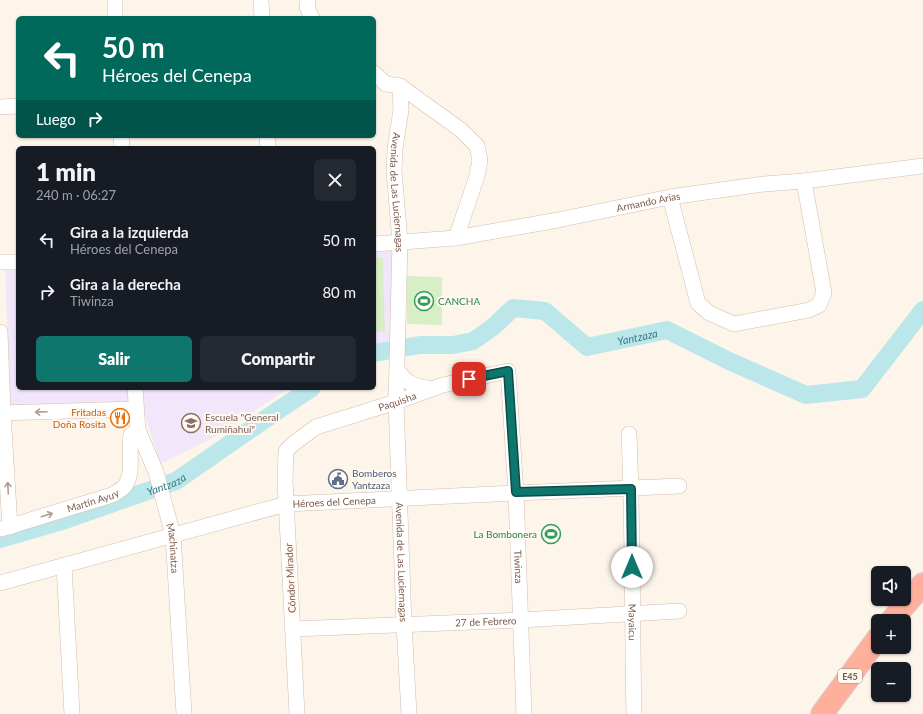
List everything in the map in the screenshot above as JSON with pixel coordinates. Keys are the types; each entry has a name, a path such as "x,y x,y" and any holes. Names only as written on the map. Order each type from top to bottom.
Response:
{"highway":[{"path":"897,614 923,584"},
{"name":"E45","path":"822,714 871,648"}],"street":[{"path":"115,0 115,16"},
{"path":"261,0 262,16"},
{"path":"308,0 308,7 311,16"},
{"path":"376,76 386,84 400,86 461,130 477,146 480,160 477,176 456,238"},
{"path":"376,86 400,86"},
{"name":"Avenida de Las Luciernagas","path":"400,86 401,110 395,148 394,171 400,242 396,402 404,624 409,714"},
{"path":"0,107 16,106"},
{"name":"Armando Arias","path":"376,244 456,238 558,220 670,197 764,184 804,181 923,166"},
{"path":"670,197 698,303 709,313 734,324 809,310 819,305 824,293 804,181"},
{"path":"0,262 16,262"},
{"path":"0,332 5,528"},
{"path":"397,365 401,377 409,384 431,389"},
{"name":"Paquisha","path":"293,444 316,427 396,402 443,385 508,371"},
{"name":"Tiwinza","path":"508,371 516,492 524,714"},
{"name":"Machinatza","path":"135,390 138,430 156,472 173,535 184,714"},
{"path":"2,413 136,409"},
{"name":"Martín Ayuy","path":"5,528 112,495 124,487 130,476 129,444 131,435 138,430"},
{"name":"Mayaicu","path":"628,434 631,489 634,714"},
{"name":"Cóndor Mirador","path":"293,444 286,451 285,461 297,714"},
{"name":"Héroes del Cenepa","path":"0,583 286,504 516,492 631,489 679,486"},
{"path":"64,565 72,714"},
{"name":"27 de Febrero","path":"293,629 520,620 679,611"}],"shaded area":[{"path":"393,251 391,344 376,346 376,252"},
{"path":"5,269 16,269 16,390 129,390 129,401 10,406"},
{"name":"Escuela \"General Rumiñahui\"","path":"142,390 286,390 213,438 160,464 143,408"}],"green space":[{"path":"376,258 383,258 385,332 376,332"},
{"name":"CANCHA","path":"407,276 442,277 442,325 407,324"}],"waterway":[{"name":"Yantzaza","path":"376,353 420,345 453,345 473,341 493,327 513,308 545,311 587,347 667,330 729,361 806,395 862,389 923,310"},
{"name":"Yantzaza","path":"0,539 65,520 176,481 309,390"}],"place":[{"name":"CANCHA","path":"424,301"},
{"name":"Fritadas Doña Rosita","path":"120,418"},
{"name":"Escuela \"General Rumiñahui\"","path":"191,423"},
{"name":"Bomberos Yantzaza","path":"338,479"},
{"name":"La Bombonera","path":"551,534"}],"route":[{"path":"469,379 508,371 516,492 631,489 632,567"}]}
